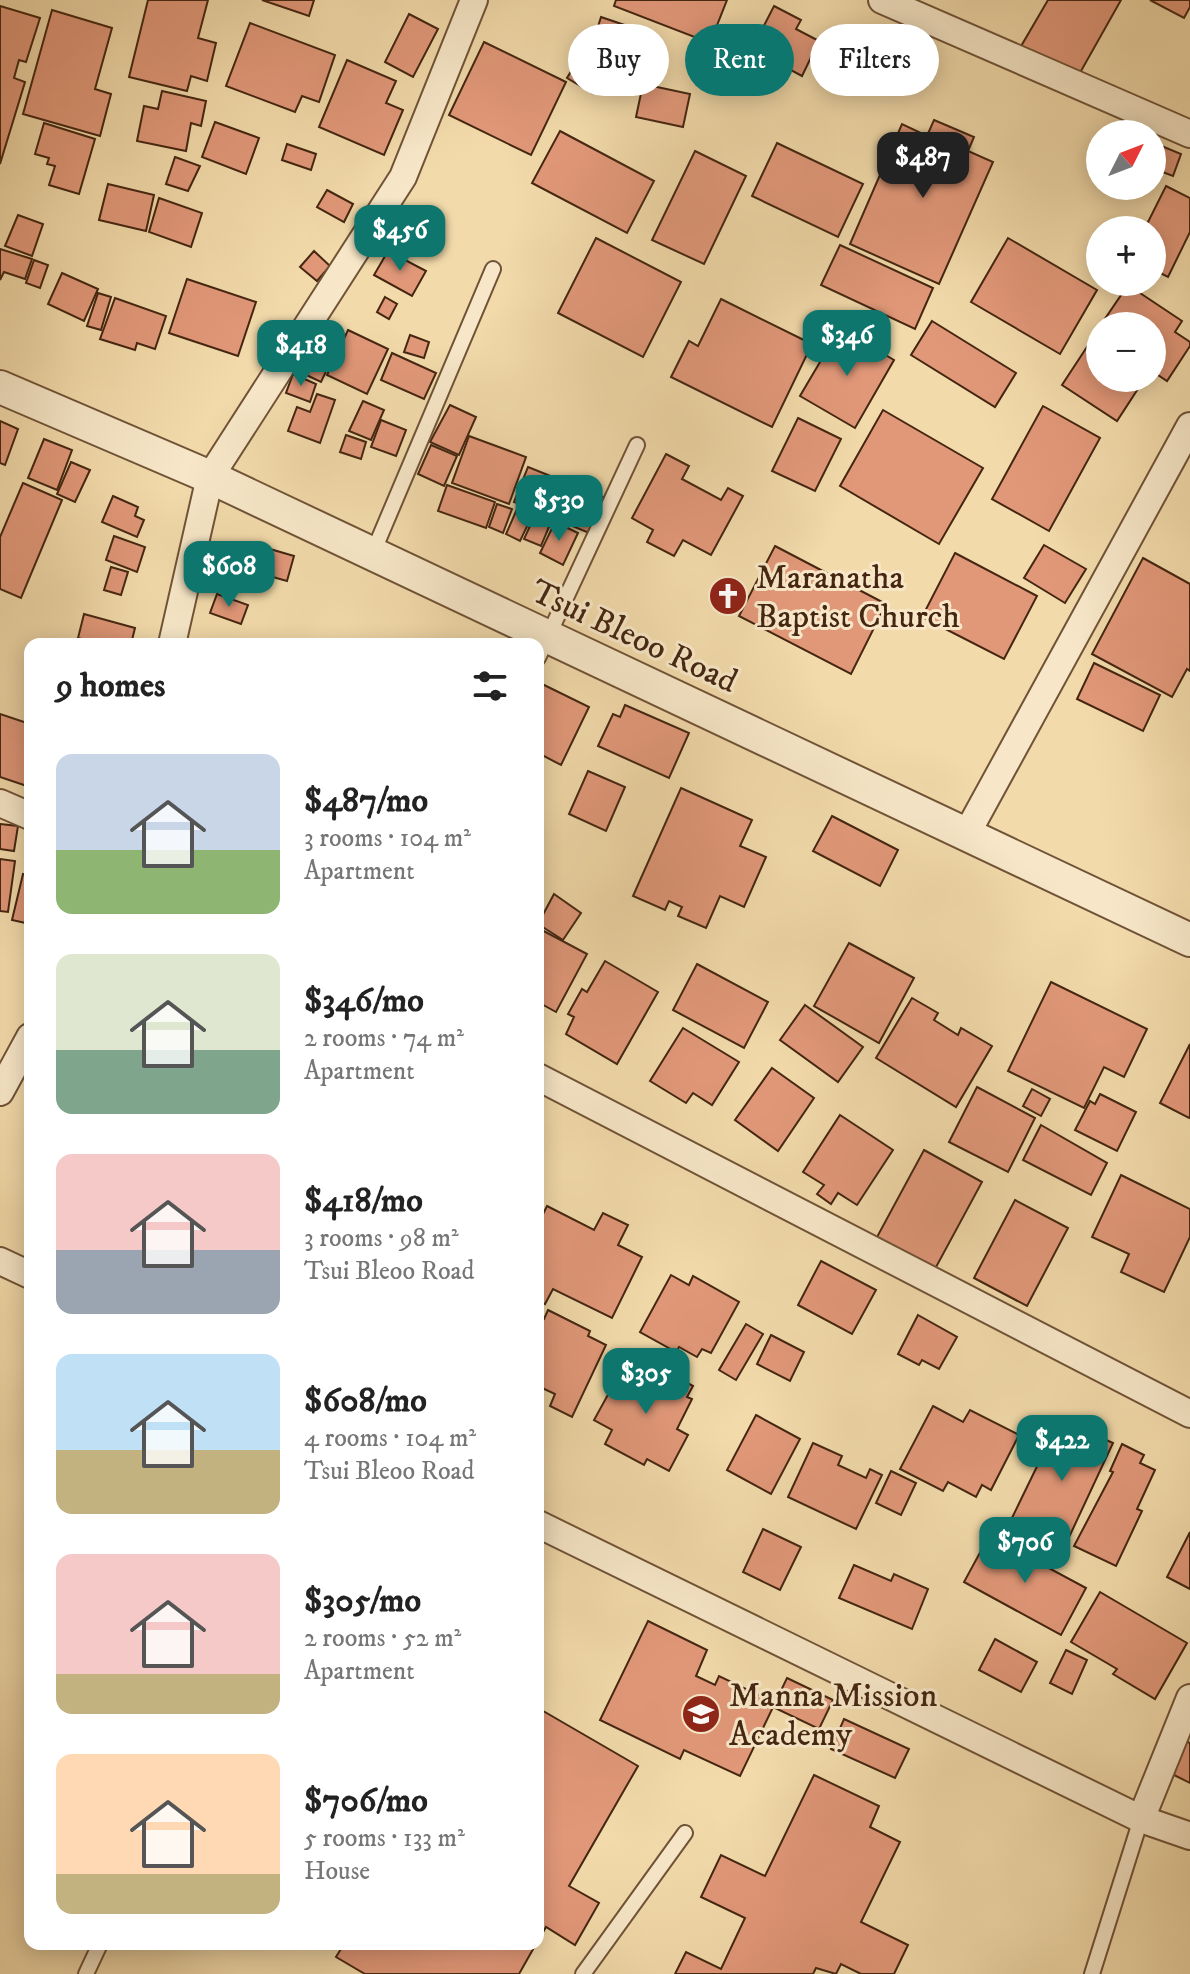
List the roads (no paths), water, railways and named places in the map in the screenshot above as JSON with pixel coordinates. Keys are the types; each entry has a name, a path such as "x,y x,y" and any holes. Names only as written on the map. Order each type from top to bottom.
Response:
{"street":[{"path":"173,638 210,477 403,177 474,0"},
{"path":"882,0 1190,134"},
{"name":"Tsui Bleoo Road","path":"0,387 210,477 372,555 527,638"},
{"path":"966,835 1190,426"},
{"name":"Tsui Bleoo Road","path":"544,647 966,835 1190,940"},
{"path":"0,803 24,813"},
{"path":"0,1092 24,1048"},
{"path":"544,1080 1190,1414"},
{"path":"0,1261 24,1272"},
{"path":"544,1527 1141,1819 1190,1836"},
{"path":"1141,1819 1190,1698"}],"lane":[{"path":"372,555 493,269"},
{"path":"544,647 637,445"},
{"path":"1092,1974 1141,1819"},
{"path":"583,1974 685,1833"},
{"path":"86,1974 97,1950"}],"place":[{"name":"Maranatha Baptist Church","path":"728,596"},
{"name":"Manna Mission Academy","path":"701,1714"}]}
